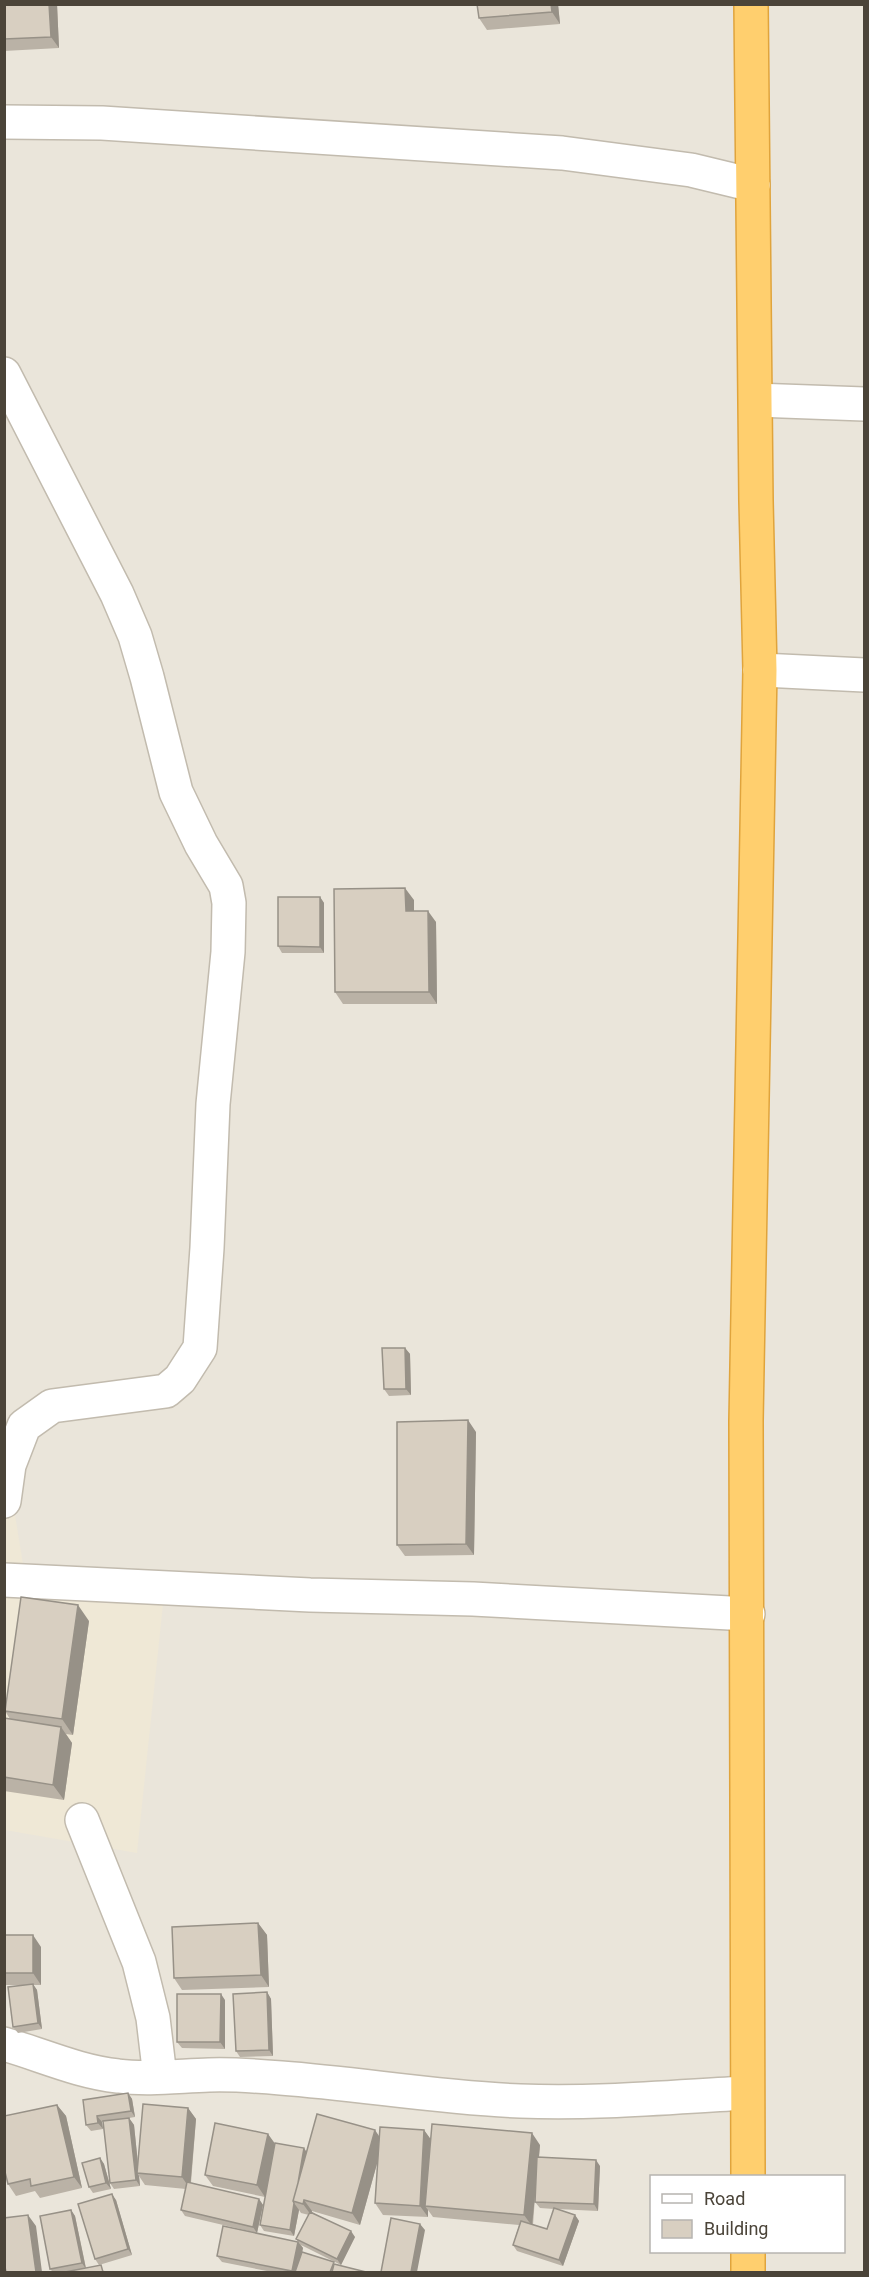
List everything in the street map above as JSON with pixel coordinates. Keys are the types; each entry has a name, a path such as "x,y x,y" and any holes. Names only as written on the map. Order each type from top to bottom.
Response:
{"highway":[{"path":"748,2175 746,1410 760,670 751,4"},
{"path":"748,2253 748,2272"}],"street":[{"path":"4,122 125,124 562,153 691,170 753,184"},
{"path":"4,374 117,594 135,636 176,792 201,844 226,886 230,920 213,1104 200,1348 192,1364 166,1391 52,1406 24,1426 9,1465 4,1501"},
{"path":"756,400 864,404"},
{"path":"760,670 864,675"},
{"path":"4,1580 309,1595 473,1599 748,1614"},
{"path":"82,1820 139,1962 153,2018 160,2078"},
{"path":"4,2044 82,2069 117,2076 160,2078 209,2075 263,2076 342,2083 453,2098 523,2101 585,2101 747,2093"}],"shaded area":[{"path":"5,5 864,5 864,2272 5,2272"},
{"path":"4,1448 24,1570 163,1604 137,1853 5,1830"}],"building":[{"path":"4,4 49,4 51,37 4,39"},
{"path":"477,4 551,4 552,12 479,18"},
{"path":"405,888 406,911 428,911 429,992 335,992 334,889"},
{"path":"278,897 320,897 320,947 278,946"},
{"path":"382,1348 405,1348 406,1389 384,1389"},
{"path":"468,1420 466,1544 397,1545 397,1422"},
{"path":"21,1597 78,1605 62,1719 5,1711"},
{"path":"4,1718 61,1727 53,1785 4,1777"},
{"path":"258,1923 261,1975 174,1978 172,1927"},
{"path":"4,1935 33,1935 33,1973 4,1973"},
{"path":"33,1984 38,2023 13,2027 8,1987"},
{"path":"267,1992 269,2050 236,2051 233,1994"},
{"path":"177,1994 221,1994 220,2042 177,2042"},
{"path":"128,2093 131,2111 97,2116 98,2123 86,2125 83,2100"},
{"path":"143,2104 188,2108 182,2177 137,2173"},
{"path":"57,2105 74,2177 31,2186 30,2179 8,2184 4,2168 4,2116"},
{"path":"317,2114 375,2130 352,2213 304,2200 303,2204 293,2201"},
{"path":"129,2118 136,2180 110,2183 103,2121"},
{"path":"215,2123 268,2134 257,2185 205,2175"},
{"path":"432,2124 532,2133 524,2215 425,2206"},
{"path":"380,2127 424,2130 420,2206 375,2203"},
{"path":"275,2143 304,2148 293,2201 290,2230 260,2225"},
{"path":"537,2157 596,2160 594,2204 535,2202"},
{"path":"100,2158 106,2183 89,2187 82,2163"},
{"path":"187,2182 259,2199 253,2227 181,2210"},
{"path":"112,2194 128,2249 95,2259 78,2204"},
{"path":"554,2208 575,2215 559,2260 513,2245 521,2221 547,2229"},
{"path":"71,2210 82,2263 50,2269 40,2216"},
{"path":"310,2212 351,2231 337,2259 296,2239"},
{"path":"28,2215 36,2272 6,2272 4,2218"},
{"path":"391,2218 420,2224 411,2272 381,2272"},
{"path":"223,2226 298,2242 292,2271 217,2256"},
{"path":"302,2252 334,2262 330,2272 295,2272"},
{"path":"334,2264 366,2272 332,2272"},
{"path":"101,2265 103,2272 65,2272"}]}
